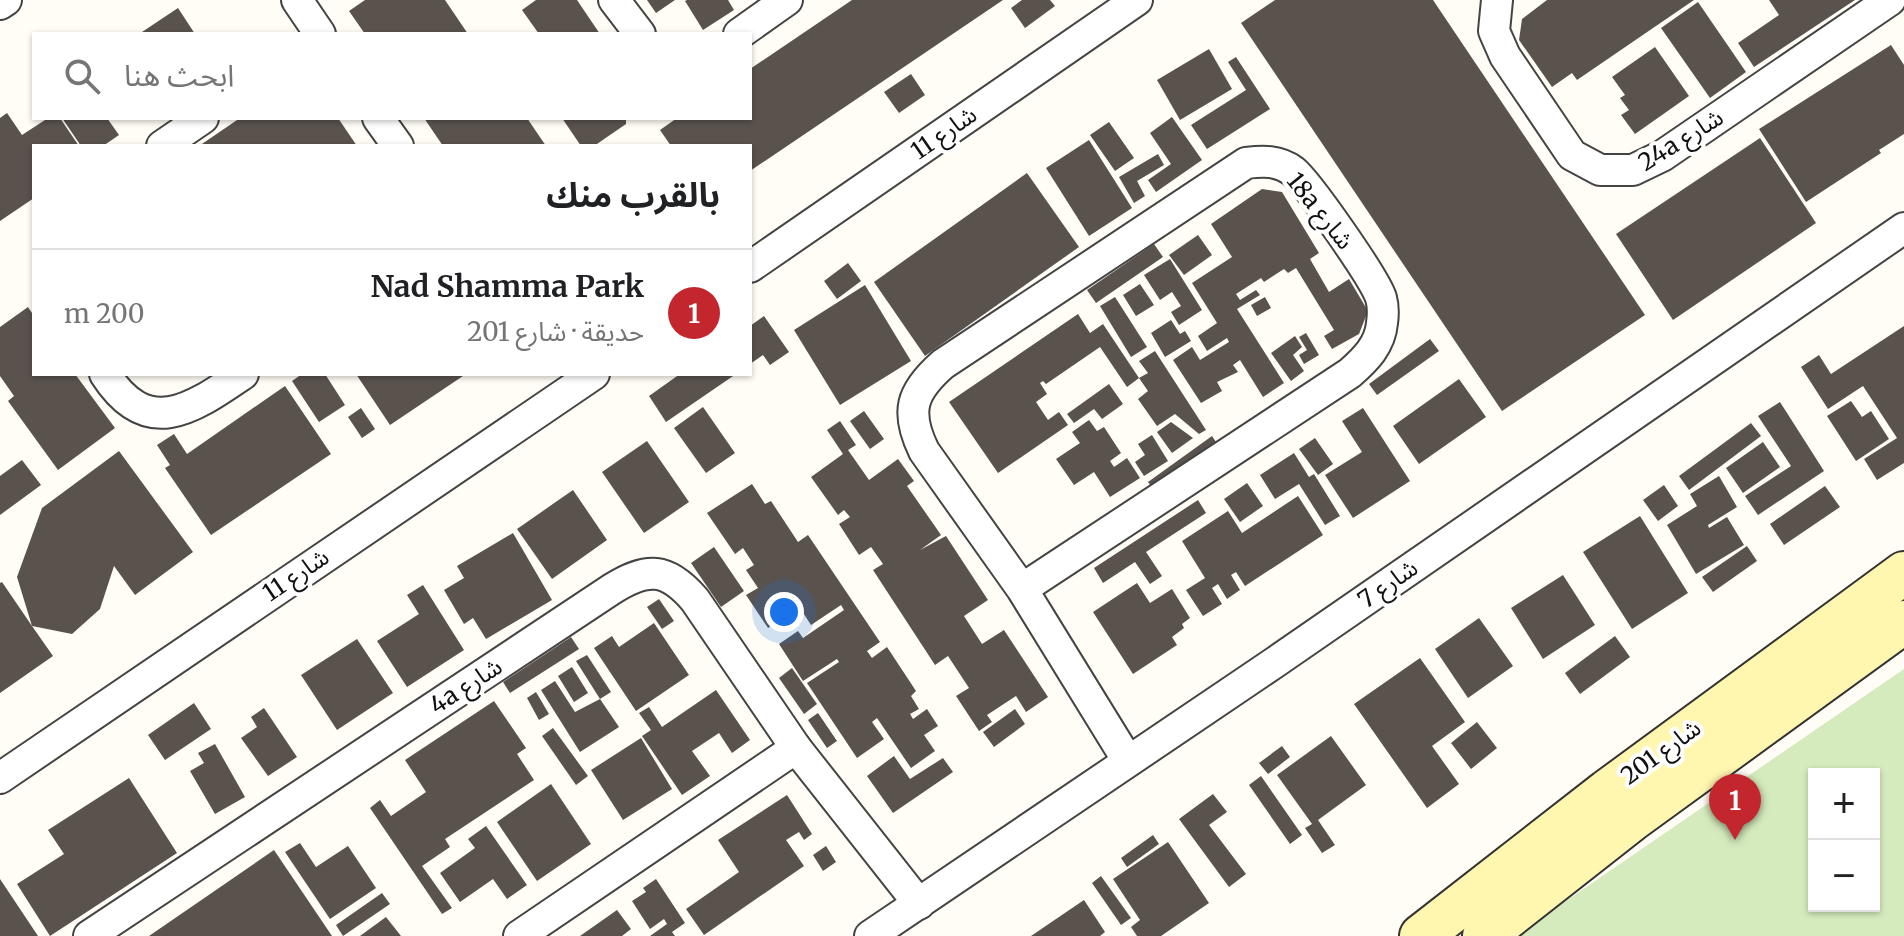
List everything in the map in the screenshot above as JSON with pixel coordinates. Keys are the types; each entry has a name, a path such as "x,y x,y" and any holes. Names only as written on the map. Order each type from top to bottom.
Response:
{"street":[{"path":"0,4 6,0"},
{"path":"297,0 319,32"},
{"path":"614,0 638,32"},
{"path":"742,32 787,0"},
{"name":"شارع 11","path":"752,266 1137,0"},
{"name":"24a شارع","path":"1497,0 1494,31 1505,56 1572,155 1600,170 1633,170 1662,156 1890,0"},
{"path":"165,144 200,120"},
{"path":"379,120 397,144"},
{"name":"18a شارع","path":"1022,589 1350,373 1366,359 1378,342 1383,322 1381,299 1372,279 1307,186 1292,170 1270,161 1246,163 943,364 923,381 913,405 914,430 924,451 1022,589 1128,761"},
{"name":"شارع 7","path":"870,936 1274,663 1904,228"},
{"path":"106,376 120,395 137,407 161,413 186,410 240,376"},
{"name":"شارع 11","path":"0,778 591,376"},
{"name":"4a شارع","path":"89,936 633,576 657,572 679,581 695,600 796,748 919,904"},
{"name":"شارع 201","path":"1421,936 1607,791 1904,573"},
{"name":"شارع 201","path":"1484,936 1633,819 1904,622"},
{"path":"519,936 796,748"}],"green space":[{"path":"1904,669 1904,936 1515,936"}],"building":[{"path":"365,0 445,0 467,32 364,32 349,11"},
{"path":"536,0 577,0 599,32 538,32 522,10"},
{"path":"647,0 675,0 656,13"},
{"path":"687,0 728,0 734,10 703,30"},
{"path":"852,0 1003,0 752,170 752,144 670,144 660,130 674,120 752,120 752,68"},
{"path":"1022,0 1050,0 1055,6 1025,28 1011,8"},
{"path":"1275,0 1433,0 1645,315 1502,411 1241,23"},
{"path":"1547,0 1694,0 1577,80 1572,73 1552,87 1519,40 1522,19"},
{"path":"1769,0 1855,0 1754,67 1738,43 1779,15"},
{"path":"1698,2 1746,72 1710,98 1661,28"},
{"path":"178,8 194,32 142,32"},
{"path":"1891,45 1904,65 1904,134 1879,150 1881,153 1806,202 1759,129"},
{"path":"1655,47 1689,96 1635,134 1621,115 1629,110 1620,98 1625,95 1612,77"},
{"path":"1209,49 1232,89 1180,120 1157,80"},
{"path":"1236,57 1270,109 1207,149 1191,125 1246,90 1228,62"},
{"path":"911,74 925,95 899,113 884,92"},
{"path":"7,113 22,135 45,120 61,120 78,144 32,144 32,199 0,221 0,118"},
{"path":"1172,117 1202,160 1156,192 1148,180 1171,164 1150,133"},
{"path":"63,120 108,120 119,135 106,144 80,144"},
{"path":"237,120 339,120 356,144 202,144"},
{"path":"425,120 528,120 545,144 442,144"},
{"path":"563,120 626,120 626,124 597,144 580,144"},
{"path":"1109,122 1134,158 1115,171 1090,135"},
{"path":"1760,138 1816,223 1673,320 1616,234"},
{"path":"1089,140 1132,208 1089,236 1046,168"},
{"path":"1158,154 1164,165 1137,181 1145,196 1134,203 1119,177"},
{"path":"1027,173 1079,247 925,356 874,282"},
{"path":"1262,189 1282,192 1319,253 1310,259 1329,292 1349,279 1368,311 1359,334 1332,349 1324,336 1334,330 1296,268 1288,273 1284,269 1264,282 1261,278 1236,294 1240,300 1256,290 1260,295 1237,309 1284,383 1263,397 1240,360 1233,365 1238,372 1217,382 1222,391 1201,403 1173,360 1192,347 1200,360 1229,342 1227,338 1207,351 1198,336 1217,323 1192,283 1232,257 1211,224"},
{"path":"1198,235 1212,255 1184,275 1169,255"},
{"path":"1154,244 1163,257 1096,303 1087,290"},
{"path":"1170,259 1202,310 1179,325 1171,312 1181,306 1172,292 1160,300 1144,275"},
{"path":"848,263 861,281 837,299 824,281"},
{"path":"1140,284 1154,305 1136,316 1123,295"},
{"path":"865,285 911,361 840,405 794,330"},
{"path":"1115,297 1147,347 1131,357 1100,306"},
{"path":"1265,297 1271,308 1257,316 1251,305"},
{"path":"28,307 32,313 32,376 76,376 115,428 58,470 8,401 14,396 0,376 0,327"},
{"path":"1078,314 1090,333 1103,324 1139,378 1127,387 1100,347 1046,384 1043,381 1040,383 1047,394 1036,402 1048,420 1059,412 1068,425 998,473 949,402"},
{"path":"764,316 789,352 770,365 763,355 752,363 752,325"},
{"path":"1171,320 1180,334 1185,331 1191,341 1165,357 1151,333"},
{"path":"1904,326 1904,463 1877,480 1864,459 1897,438 1863,386 1828,409 1801,367 1819,355 1831,374"},
{"path":"1306,333 1319,355 1304,364 1299,355 1307,350 1299,337"},
{"path":"1295,336 1302,347 1293,355 1304,371 1291,381 1271,353"},
{"path":"1430,339 1439,351 1377,395 1369,384"},
{"path":"1155,351 1206,430 1199,434 1175,414 1157,426 1138,399 1148,391 1139,378 1148,373 1139,361"},
{"path":"299,376 326,376 345,405 319,422 292,381"},
{"path":"357,376 463,376 390,425"},
{"path":"677,376 733,376 666,422 649,396"},
{"path":"1459,379 1486,417 1419,464 1393,426"},
{"path":"1109,384 1123,404 1102,419 1094,409 1074,423 1067,414"},
{"path":"285,386 331,454 211,535 165,468 170,465 157,445 174,434 187,454"},
{"path":"1851,401 1862,417 1871,411 1889,439 1856,461 1827,416"},
{"path":"1780,402 1824,471 1758,515 1745,496 1791,466 1758,416"},
{"path":"703,407 735,453 706,473 674,428"},
{"path":"361,408 375,429 362,438 348,417"},
{"path":"1363,408 1410,481 1353,518 1325,475 1362,452 1342,421"},
{"path":"864,411 884,439 870,449 850,421"},
{"path":"1089,420 1097,431 1104,427 1121,453 1110,461 1114,467 1127,458 1140,478 1110,497 1094,472 1074,485 1056,459 1080,443 1072,432"},
{"path":"840,421 856,445 848,450 869,480 898,459 914,481 907,486 941,535 920,550 946,536 988,600 964,616 982,644 1004,630 1048,697 1026,712 1016,696 987,715 992,722 979,731 956,696 969,688 948,656 935,665 873,570 883,564 871,547 859,555 839,524 850,517 844,510 838,515 811,477 843,454 827,430"},
{"path":"1171,422 1193,438 1172,453 1157,432"},
{"path":"1751,423 1761,436 1689,490 1679,476"},
{"path":"1152,435 1168,461 1144,476 1135,462 1145,455 1138,444"},
{"path":"1212,436 1218,445 1154,490 1148,482"},
{"path":"1315,438 1333,464 1318,475 1299,449"},
{"path":"647,441 689,502 644,533 602,472"},
{"path":"1763,442 1780,467 1743,493 1726,468"},
{"path":"119,451 193,552 135,595 114,566 100,609 72,634 32,626 17,577 42,508"},
{"path":"1294,453 1309,477 1314,474 1340,516 1325,525 1299,484 1275,499 1260,475"},
{"path":"22,460 41,485 0,515 0,476"},
{"path":"1719,476 1737,507 1708,525 1709,528 1727,517 1744,545 1696,574 1667,525 1697,506 1690,494"},
{"path":"1247,483 1263,506 1240,522 1224,499"},
{"path":"752,484 765,504 771,501 798,542 808,535 880,642 867,651 872,658 887,647 916,691 911,696 919,709 910,714 913,719 927,709 938,726 924,735 935,751 911,768 877,718 872,722 884,739 857,758 807,683 839,662 837,659 803,681 779,644 798,631 803,638 844,610 841,605 811,625 800,608 768,628 746,595 758,588 746,570 754,565 743,548 735,554 707,513"},
{"path":"1664,485 1678,506 1658,521 1643,500"},
{"path":"1825,486 1840,507 1784,545 1770,524"},
{"path":"573,490 607,540 552,579 517,529"},
{"path":"1298,496 1323,535 1245,586 1236,572 1231,575 1240,590 1227,599 1218,584 1212,588 1222,604 1203,616 1186,590 1205,578 1182,541 1228,511 1242,533"},
{"path":"1198,500 1206,513 1146,552 1162,576 1150,584 1135,562 1103,583 1094,568"},
{"path":"1640,516 1688,593 1632,629 1583,552"},
{"path":"513,533 552,600 486,639 473,618 464,624 444,590 464,578 457,566"},
{"path":"1747,546 1757,561 1713,592 1702,577"},
{"path":"714,547 744,591 721,607 691,563"},
{"path":"1563,575 1595,625 1543,659 1511,608"},
{"path":"2,582 53,656 0,693 0,583"},
{"path":"1137,583 1150,603 1172,589 1190,618 1182,624 1184,628 1172,637 1177,645 1133,674 1093,612"},
{"path":"423,585 464,650 407,687 377,641 419,614 407,595"},
{"path":"659,599 674,621 662,629 647,607"},
{"path":"1479,618 1513,666 1468,698 1435,649"},
{"path":"654,623 689,675 636,711 594,648 612,636 619,647"},
{"path":"1615,636 1630,657 1580,694 1565,673"},
{"path":"571,637 579,649 510,693 503,682"},
{"path":"357,639 393,693 337,730 301,675"},
{"path":"587,655 611,692 600,699 576,661"},
{"path":"1420,658 1465,722 1432,746 1459,784 1427,808 1354,704"},
{"path":"572,667 588,693 574,702 558,676"},
{"path":"792,668 817,704 804,714 779,678"},
{"path":"555,681 575,712 600,699 619,727 580,752 541,690"},
{"path":"716,690 750,740 732,753 719,733 692,751 710,776 682,795 642,736 651,730 639,713 649,707 662,727"},
{"path":"536,692 549,714 539,720 527,698"},
{"path":"494,701 526,748 517,754 534,780 445,839 450,847 422,866 452,908 442,914 370,808 380,800 391,816 426,792 405,760"},
{"path":"194,703 211,729 165,760 148,735"},
{"path":"264,708 297,757 268,776 241,738 257,727 251,717"},
{"path":"1015,709 1025,724 994,747 983,732"},
{"path":"818,713 837,741 827,748 808,720"},
{"path":"1477,722 1497,748 1471,769 1451,743"},
{"path":"553,728 588,776 576,785 542,736"},
{"path":"1331,736 1366,785 1318,820 1335,845 1322,853 1305,828 1312,824 1277,775"},
{"path":"641,738 672,789 623,820 591,770"},
{"path":"215,744 245,797 215,814 190,771 204,763 198,753"},
{"path":"1282,746 1290,757 1268,774 1259,763"},
{"path":"894,756 910,779 943,758 953,772 893,813 867,776"},
{"path":"1261,776 1302,835 1290,844 1249,785"},
{"path":"129,778 177,853 50,936 17,884 64,854 48,830"},
{"path":"551,784 591,844 537,881 497,822"},
{"path":"1213,794 1227,812 1209,825 1246,874 1229,887 1179,819"},
{"path":"787,795 812,834 804,840 799,832 786,840 804,866 704,935 686,909 739,872 718,840"},
{"path":"486,826 527,885 507,899 493,879 460,902 440,873 475,848 468,839"},
{"path":"1153,835 1159,844 1127,867 1121,858"},
{"path":"1168,842 1209,903 1161,936 1137,936 1131,927 1140,920 1113,879"},
{"path":"300,843 316,867 348,846 376,888 330,919 285,852"},
{"path":"826,846 836,862 823,871 813,855"},
{"path":"274,850 332,936 149,936"},
{"path":"1101,876 1131,918 1121,925 1092,883"},
{"path":"0,879 38,936 0,936"},
{"path":"656,879 685,923 672,932 675,936 650,936 667,924 664,919 650,929 632,901 646,892 643,888"},
{"path":"382,893 390,904 343,936 336,925"},
{"path":"1084,900 1105,932 1100,936 1031,936"},
{"path":"617,910 631,929 622,936 580,936"},
{"path":"386,917 401,936 360,936"}],"place":[{"name":"Nad Shamma Park","path":"1735,840"}]}
